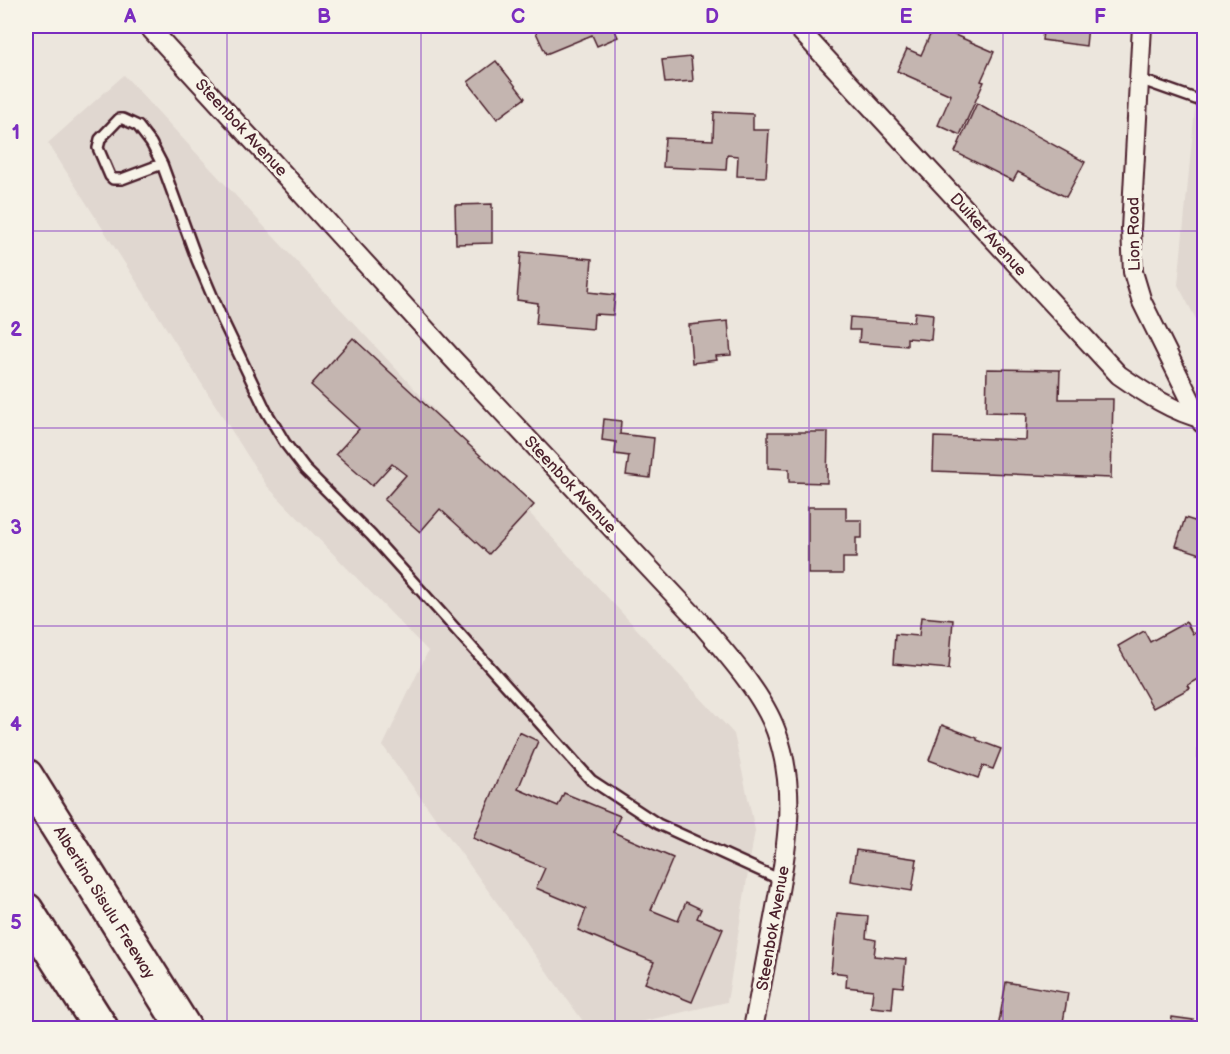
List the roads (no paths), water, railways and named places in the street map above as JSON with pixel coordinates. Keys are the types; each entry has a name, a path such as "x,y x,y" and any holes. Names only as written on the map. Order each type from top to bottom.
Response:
{"highway":[{"name":"Albertina Sisulu Freeway","path":"26,776 184,1029"},
{"path":"26,910 101,1029"}],"street":[{"name":"Steenbok Avenue","path":"148,26 452,358 697,619 731,659 759,699 776,729 789,782 788,832 753,1029"},
{"name":"Duiker Avenue","path":"796,26 1119,375 1148,395 1203,421"},
{"name":"Lion Road","path":"1142,26 1131,229 1133,272 1142,302 1203,421"}],"lane":[{"path":"1138,79 1204,102"},
{"path":"162,164 122,179 113,179 98,148 100,139 119,120 129,121 138,126 162,164 197,260 222,319 266,411 305,469 371,535 591,780 658,825 781,880"}]}
